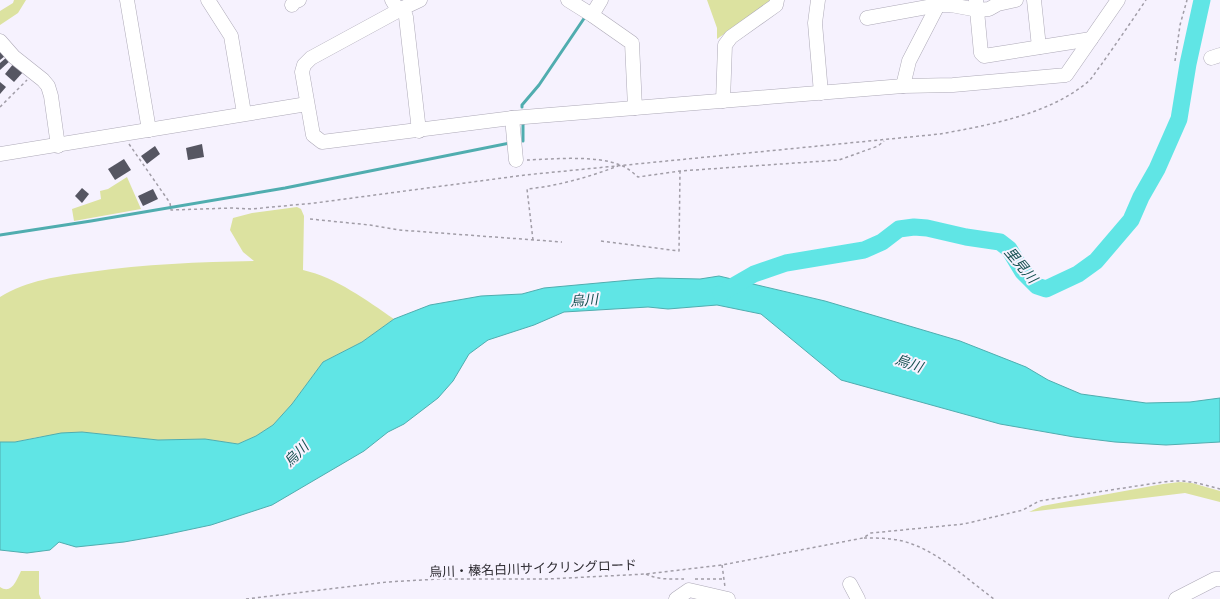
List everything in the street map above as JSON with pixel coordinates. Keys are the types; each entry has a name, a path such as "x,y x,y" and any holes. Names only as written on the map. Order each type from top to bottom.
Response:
{"street":[{"path":"127,0 149,130"},
{"path":"208,0 231,36 244,113"},
{"path":"420,0 398,6 307,61 302,72 313,136 322,142 419,131 512,118 903,86 953,85 1066,75 1118,0"},
{"path":"568,0 592,15 632,44 635,108"},
{"path":"592,15 601,0"},
{"path":"723,101 725,45 731,37 776,5 777,0"},
{"path":"818,0 815,23 821,93"},
{"path":"867,18 938,5 977,5 989,9 998,4 1016,0"},
{"path":"1034,0 1039,47"},
{"path":"903,86 909,61 938,5"},
{"path":"977,5 981,53 984,56 1091,39"},
{"path":"398,6 406,17 419,131"},
{"path":"0,41 14,57 43,80 48,86 58,146"},
{"path":"0,154 58,146 244,113 307,104"},
{"path":"512,118 516,160"},
{"path":"1176,599 1215,579 1220,579"},
{"path":"850,584 858,599"},
{"path":"676,599 689,590 728,599"}],"path":[{"path":"122,135 170,203 171,210 231,208 251,209 315,203 525,175 940,134 993,124 1035,111 1064,98 1091,79 1146,0"},
{"path":"1175,61 1180,25 1187,0"},
{"path":"0,107 34,73"},
{"path":"516,160 602,160 621,165 638,177 680,171 839,160 878,146 886,140"},
{"path":"533,240 527,189 549,187 621,165"},
{"path":"601,241 679,251 680,171"},
{"path":"310,219 370,225 399,230 562,242"},
{"name":"烏川・榛名白川サイクリングロード","path":"863,538 871,533 964,524 1023,510 1039,501 1163,482 1180,480 1220,489"},
{"name":"烏川・榛名白川サイクリングロード","path":"246,599 388,582 439,579 548,579 646,574 722,565 863,538 884,538 900,540 913,544 948,564 994,599"},
{"path":"694,579 724,579 722,565"},
{"path":"646,574 652,577 665,579 687,579"}],"green space":[{"path":"14,0 26,0 18,13 0,25 0,11 13,3"},
{"path":"707,0 771,0 717,39 717,28"},
{"path":"127,177 141,209 74,221 72,209 101,199 100,191 108,189"},
{"path":"297,207 301,209 304,216 303,270 328,278 362,297 394,319 362,342 323,362 292,404 273,425 256,436 238,444 205,439 158,440 82,432 38,437 15,442 0,442 0,297 21,286 55,277 111,269 152,265 254,261 243,252 230,230 233,218 252,213"},
{"path":"1180,482 1192,483 1220,491 1220,502 1185,493 1029,512 1042,506"},
{"path":"21,571 39,571 39,594 41,599 0,599 0,587 4,589 11,588 16,582"}],"water":[{"name":"烏川","path":"719,276 825,301 960,341 1026,367 1048,380 1081,394 1146,403 1190,402 1220,398 1220,442 1166,445 1115,442 1074,437 1000,424 841,380 761,314 717,305 668,309 648,307 564,312 534,325 488,340 469,354 453,381 438,398 404,424 388,432 364,451 272,505 211,525 124,542 76,547 59,542 50,550 27,553 0,550 0,442 15,442 61,433 82,432 158,440 205,439 238,444 256,436 273,425 292,404 323,362 362,342 394,319 430,305 481,296 522,294 544,288 658,278 700,279"}],"building":[{"path":"0,51 5,56 0,60"},
{"path":"8,56 11,60 0,70 0,63"},
{"path":"14,63 24,71 14,82 5,74"},
{"path":"0,82 6,87 0,94"},
{"path":"202,144 204,157 188,160 186,148"},
{"path":"155,146 160,154 147,164 141,156"},
{"path":"124,159 131,170 115,180 108,169"},
{"path":"82,188 89,194 82,203 75,196"},
{"path":"153,189 158,199 143,206 138,196"}],"waterway":[{"name":"里見川","path":"721,293 754,274 786,263 864,250 882,242 899,229 914,227 927,228 966,237 1000,242 1009,249 1023,272 1037,286 1046,289 1078,274 1096,261 1131,220 1141,197 1157,169 1179,119 1188,64 1202,0"},
{"path":"522,107 522,105 539,85 585,17"},
{"path":"523,123 523,141"},
{"path":"0,235 285,188 510,143"}]}
